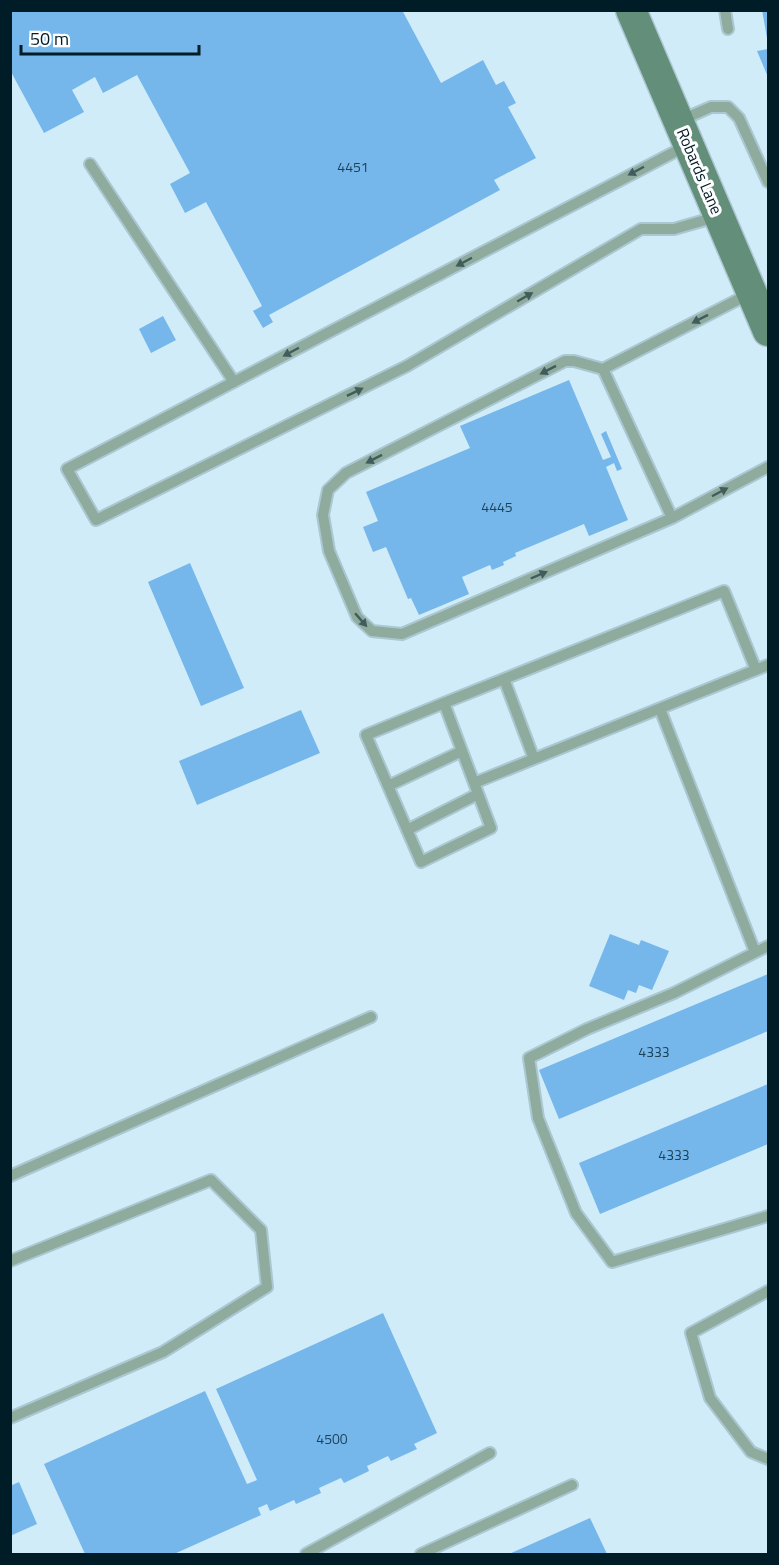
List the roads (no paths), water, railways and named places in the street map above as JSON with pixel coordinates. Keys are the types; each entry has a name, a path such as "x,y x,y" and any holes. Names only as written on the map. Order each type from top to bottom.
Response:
{"street":[{"name":"Robards Lane","path":"631,10 768,331"}],"lane":[{"path":"725,10 728,29"},
{"path":"719,216 674,229 641,229 407,366 96,520 67,469 234,382 683,133 711,107 728,106 739,118 768,182"},
{"path":"90,164 234,382"},
{"path":"752,293 603,369 574,361 565,362 346,473 328,490 323,515 328,551 357,617 372,631 402,634 672,518 768,467"},
{"path":"603,369 672,518"},
{"path":"444,703 491,828 421,862 366,735 444,703 724,591 756,670"},
{"path":"474,783 768,665"},
{"path":"504,679 534,759"},
{"path":"660,709 754,952"},
{"path":"388,786 462,752"},
{"path":"408,830 478,794"},
{"path":"768,946 674,993 587,1029 529,1058 538,1118 576,1213 612,1262 768,1216"},
{"path":"10,1176 371,1017"},
{"path":"10,1261 211,1180 261,1230 267,1287 163,1352 10,1418"},
{"path":"768,1291 691,1332 710,1398 751,1452 768,1459"},
{"path":"306,1554 490,1453"},
{"path":"421,1554 572,1485"}]}
